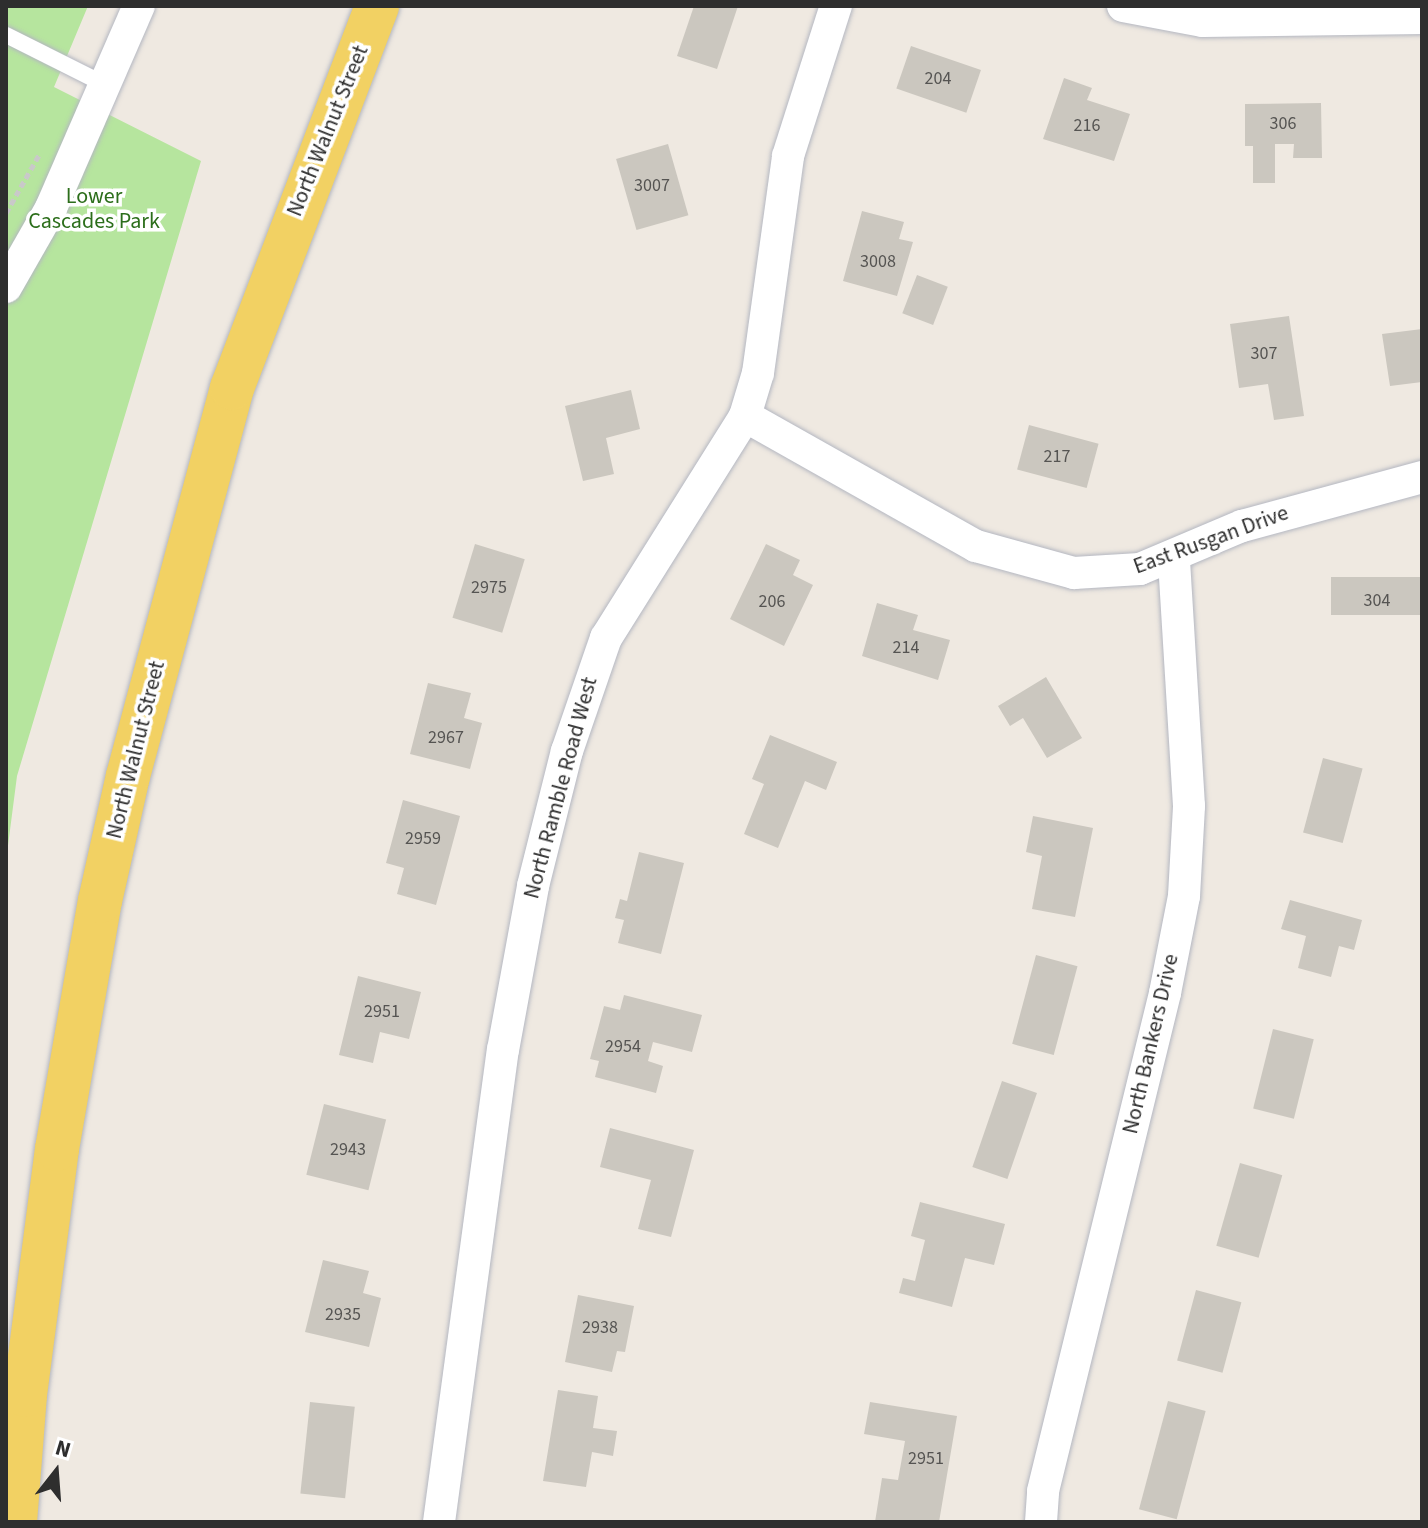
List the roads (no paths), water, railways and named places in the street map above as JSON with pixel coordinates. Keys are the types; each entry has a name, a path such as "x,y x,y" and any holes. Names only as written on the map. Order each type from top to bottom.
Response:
{"main road":[{"name":"North Walnut Street","path":"15,1522 25,1395 57,1149 94,931 128,776 232,388 377,6"}],"street":[{"path":"6,287 51,208 139,6"},
{"name":"North Ramble Road West","path":"439,1522 503,1050 533,886 567,751 588,679 606,638 745,416 758,373 788,156 836,6"},
{"path":"1123,6 1203,21 1422,18"},
{"name":"East Rusgan Drive","path":"745,416 945,530 1011,559 1059,571 1107,574 1174,558 1242,526 1422,477"},
{"name":"North Bankers Drive","path":"1041,1522 1043,1491 1165,993 1184,896 1189,806 1174,558"}],"lane":[{"path":"6,35 106,85"}],"park label":[{"name":"Lower Cascades Park","path":"94,208"}]}
